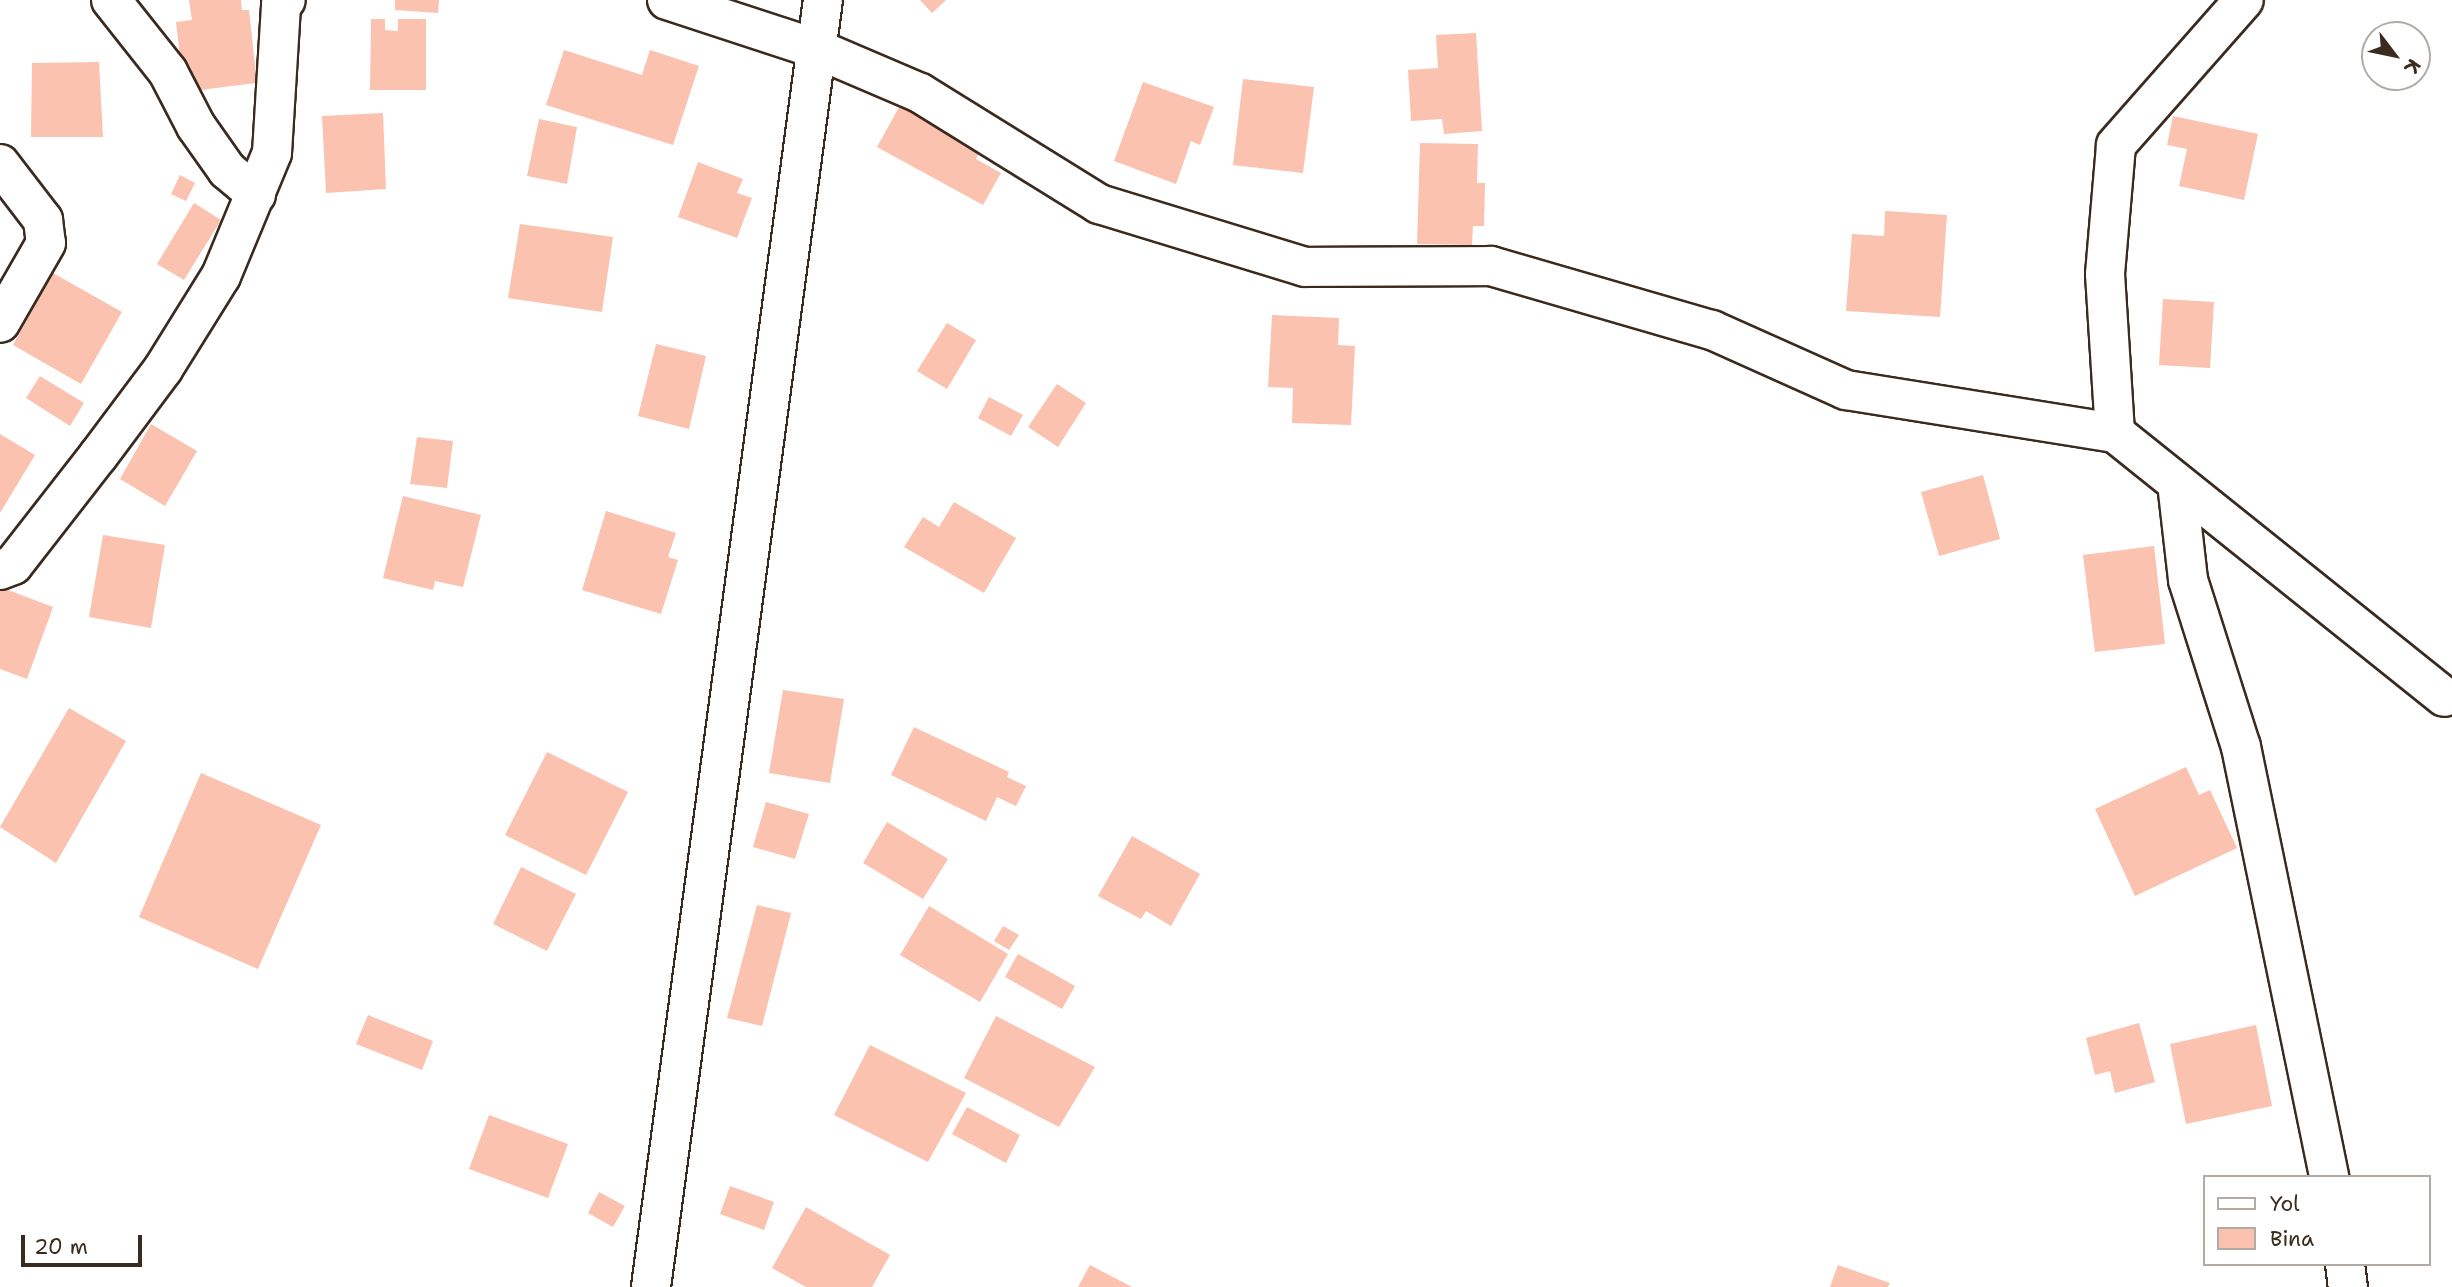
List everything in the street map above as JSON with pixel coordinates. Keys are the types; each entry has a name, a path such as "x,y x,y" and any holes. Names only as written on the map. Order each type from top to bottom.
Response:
{"street":[{"path":"111,0 168,72 196,126 227,170 256,194"},
{"path":"667,0 817,49 919,93 1099,204 1305,267 1491,266 1712,330 1846,390 2115,433 2444,697"},
{"path":"651,1287 823,0"},
{"path":"2115,433 2105,274 2116,145 2244,0"},
{"path":"0,570 13,565 163,369 221,276 272,153 281,1"},
{"path":"0,163 43,220 46,243 0,323"},
{"path":"2177,483 2188,580 2241,747 2329,1175"},
{"path":"2345,1266 2348,1287"}],"building":[{"path":"189,0 241,0 242,10 249,10 257,83 184,92 176,22 192,20"},
{"path":"395,0 439,0 438,13 395,10"},
{"path":"920,0 946,0 932,13"},
{"path":"371,19 385,19 385,30 398,31 398,19 426,19 426,90 370,90"},
{"path":"1476,33 1482,131 1444,134 1442,119 1411,121 1408,70 1438,68 1436,35"},
{"path":"564,50 642,75 650,50 699,66 673,145 546,105"},
{"path":"99,62 103,137 31,137 32,63"},
{"path":"1243,79 1314,87 1303,173 1233,165"},
{"path":"1143,82 1214,107 1200,145 1191,141 1176,184 1114,161"},
{"path":"904,98 985,142 976,159 1001,173 983,205 877,147"},
{"path":"383,113 386,189 326,193 322,116"},
{"path":"2173,116 2258,134 2244,200 2179,186 2187,149 2167,145"},
{"path":"539,119 577,127 567,184 527,176"},
{"path":"1420,143 1478,144 1477,183 1485,183 1484,226 1473,226 1472,245 1417,244"},
{"path":"698,162 743,179 737,193 752,198 737,238 678,217"},
{"path":"180,175 195,183 186,201 171,194"},
{"path":"194,203 221,220 184,280 157,264"},
{"path":"1885,211 1947,215 1940,317 1846,311 1852,234 1884,236"},
{"path":"520,224 613,237 602,312 508,298"},
{"path":"53,273 122,312 81,384 13,345"},
{"path":"2163,299 2214,302 2210,368 2159,365"},
{"path":"1272,315 1339,318 1338,345 1355,346 1351,425 1292,423 1293,388 1268,387"},
{"path":"947,323 976,340 947,389 917,371"},
{"path":"656,344 706,356 689,429 638,416"},
{"path":"40,376 84,403 70,426 26,398"},
{"path":"1057,384 1086,403 1058,447 1028,427"},
{"path":"989,397 1023,415 1011,436 978,418"},
{"path":"151,424 197,451 165,506 120,479"},
{"path":"0,434 35,455 0,513"},
{"path":"417,437 453,441 447,488 410,484"},
{"path":"1983,475 2000,539 1939,556 1921,492"},
{"path":"403,496 481,515 463,587 435,581 433,590 383,578"},
{"path":"954,502 1016,538 984,593 904,547 923,517 939,527"},
{"path":"606,511 676,533 668,557 678,560 661,614 582,590"},
{"path":"103,535 165,545 151,628 89,617"},
{"path":"2154,546 2165,644 2095,652 2083,555"},
{"path":"0,587 53,607 27,679 0,669"},
{"path":"783,690 844,699 830,783 769,773"},
{"path":"69,708 126,741 56,863 0,827"},
{"path":"914,727 1009,772 1007,777 1026,786 1016,806 997,797 986,821 891,775"},
{"path":"547,752 628,792 586,875 505,835"},
{"path":"2186,767 2199,795 2210,790 2237,848 2135,896 2095,809"},
{"path":"201,773 321,825 258,969 139,917"},
{"path":"766,802 809,814 795,859 753,847"},
{"path":"887,822 948,859 923,899 863,863"},
{"path":"1132,836 1200,874 1171,926 1146,911 1141,919 1098,896"},
{"path":"521,867 576,894 547,951 493,924"},
{"path":"757,905 791,913 762,1026 727,1018"},
{"path":"929,906 1008,954 980,1002 900,955"},
{"path":"1003,926 1019,935 1009,950 994,941"},
{"path":"1018,954 1075,986 1062,1009 1005,977"},
{"path":"368,1015 433,1041 422,1070 356,1044"},
{"path":"996,1016 1095,1067 1059,1127 964,1078"},
{"path":"2139,1023 2155,1082 2115,1093 2110,1071 2095,1075 2086,1038"},
{"path":"2256,1025 2272,1106 2186,1124 2170,1044"},
{"path":"870,1045 966,1093 928,1162 834,1115"},
{"path":"967,1107 1020,1135 1006,1163 952,1134"},
{"path":"489,1115 568,1144 548,1198 469,1169"},
{"path":"730,1186 774,1202 764,1230 720,1214"},
{"path":"599,1192 625,1206 613,1227 588,1213"},
{"path":"806,1207 890,1255 872,1287 806,1287 772,1268"},
{"path":"1090,1265 1132,1287 1078,1287"},
{"path":"1838,1265 1890,1283 1888,1287 1830,1287"}]}
